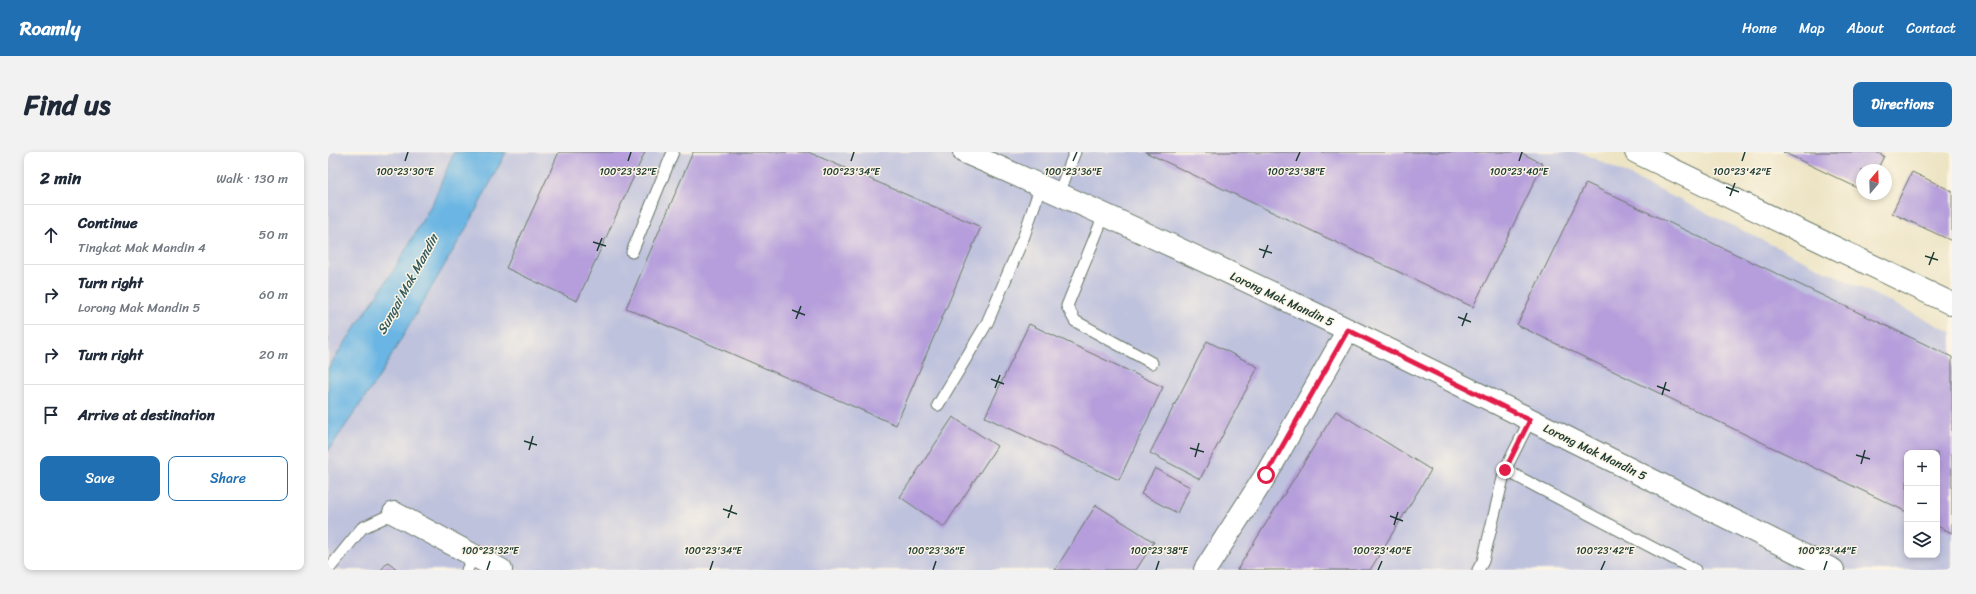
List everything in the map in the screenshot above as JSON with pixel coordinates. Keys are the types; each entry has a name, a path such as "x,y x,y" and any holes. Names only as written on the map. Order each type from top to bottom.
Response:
{"street":[{"name":"Lorong Mak Mandin 5","path":"964,152 1050,189 1348,330 1833,570"},
{"path":"1636,152 1952,304"},
{"path":"1205,570 1266,475 1348,330"},
{"path":"394,513 470,562 501,570"}],"lane":[{"path":"632,252 673,152"},
{"path":"938,405 988,323 1024,236 1050,189 1075,152"},
{"path":"1104,215 1067,306 1075,321 1152,363"},
{"path":"1478,570 1483,561 1505,470 1530,420"},
{"path":"1505,470 1695,570"},
{"path":"328,570 362,528 394,513"}],"shaded area":[{"path":"328,152 1581,152 1952,332 1952,570 328,570"}],"water":[{"name":"Sungai Mak Mandin","path":"454,152 506,152 471,220 379,377 328,451 328,368 395,268 433,202"}],"building":[{"path":"559,152 645,152 577,301 506,268"},
{"path":"693,152 808,152 981,227 896,425 626,308"},
{"path":"1145,152 1520,152 1543,164 1473,307"},
{"path":"1783,152 1876,152 1884,156 1880,164 1856,164 1856,187"},
{"path":"1912,172 1952,191 1952,241 1892,213"},
{"path":"1586,183 1952,357 1952,533 1940,527 1940,450 1904,450 1904,511 1517,325"},
{"path":"1029,324 1163,387 1119,480 985,417"},
{"path":"1207,341 1258,367 1200,479 1150,453"},
{"path":"1336,411 1431,470 1370,570 1237,570"},
{"path":"953,417 997,446 944,527 900,497"},
{"path":"1155,468 1190,487 1177,513 1141,494"},
{"path":"1096,505 1154,542 1136,570 1055,570"},
{"path":"388,562 398,570 381,570"}],"route":[{"path":"1266,475 1348,330 1530,420 1505,470"}]}
